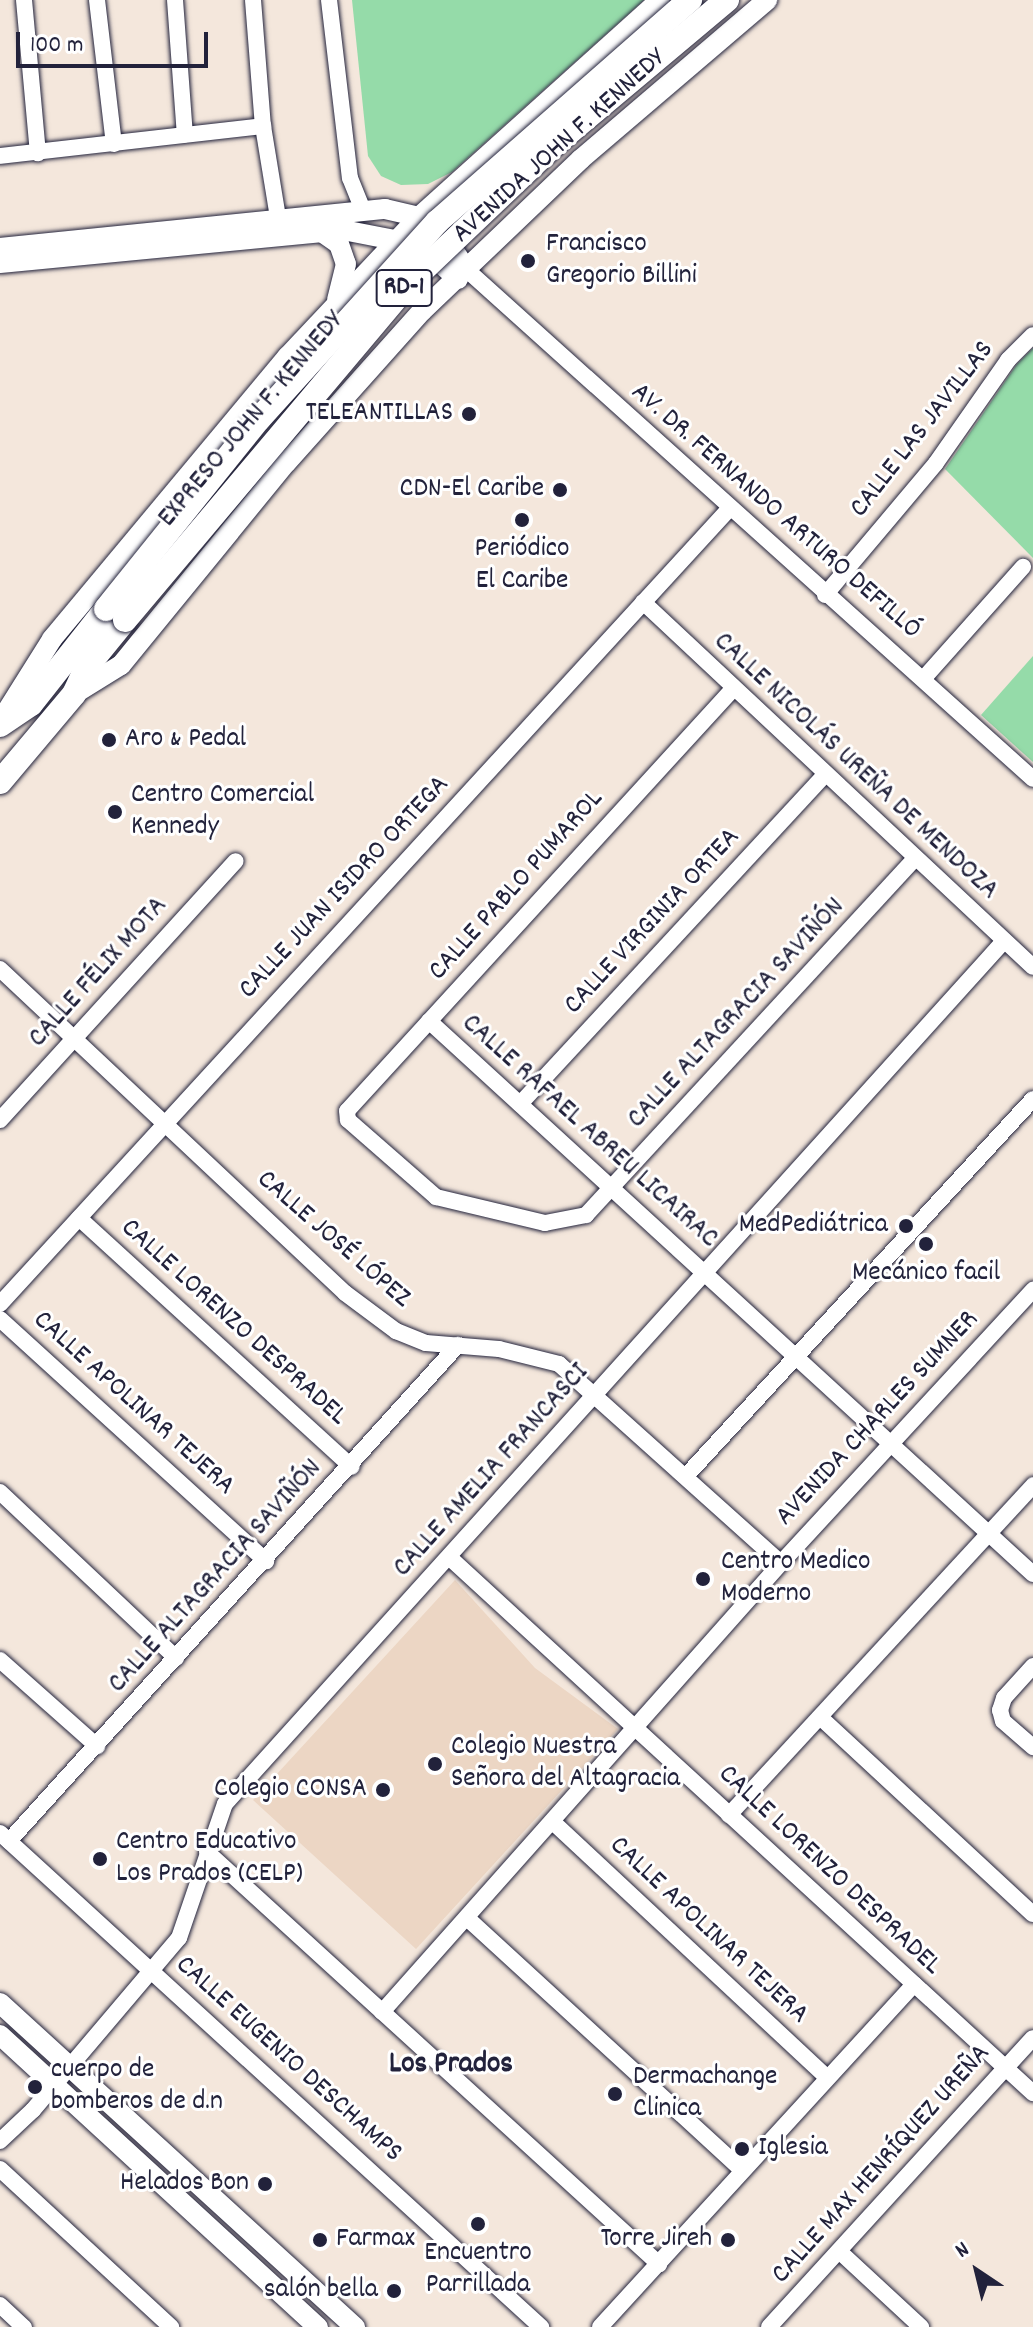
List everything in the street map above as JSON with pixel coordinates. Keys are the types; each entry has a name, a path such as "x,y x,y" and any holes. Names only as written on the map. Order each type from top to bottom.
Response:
{"highway":[{"name":"EXPRESO JOHN F. KENNEDY","path":"0,782 74,694 115,615 259,419 437,222 690,0"},
{"name":"EXPRESO JOHN F. KENNEDY","path":"0,723 31,704 115,615 406,286 532,165 727,0"}],"main road":[{"name":"AVENIDA JOHN F. KENNEDY","path":"0,723 52,639 133,538 334,307 419,217 660,0"},
{"name":"AVENIDA JOHN F. KENNEDY","path":"74,694 121,665 286,463 422,311 468,278 508,229 767,0"},
{"path":"0,248 385,209 451,187"},
{"path":"451,187 446,208 457,230 475,237 508,229"},
{"path":"385,209 419,217 439,229 468,278"},
{"path":"0,263 319,230 366,231 420,245 468,278"},
{"path":"319,230 339,244 346,264 334,307"},
{"path":"372,267 392,265 412,271 425,291 422,311"},
{"path":"0,2003 355,2327"},
{"path":"0,2035 318,2327"}],"street":[{"path":"24,0 38,153"},
{"path":"97,0 114,144"},
{"path":"175,0 185,135"},
{"path":"253,0 263,126 278,218"},
{"path":"329,0 350,178 363,210"},
{"path":"0,156 263,126"},
{"name":"AV. DR. FERNANDO ARTURO DEFILLÓ","path":"468,278 825,595 924,678 1033,779"},
{"name":"CALLE LAS JAVILLAS","path":"825,595 936,463 1008,360 1033,335"},
{"name":"CALLE JUAN ISIDRO ORTEGA","path":"0,1304 730,508"},
{"path":"924,678 1023,567"},
{"name":"CALLE NICOLÁS UREÑA DE MENDOZA","path":"643,602 732,690 1033,967"},
{"name":"CALLE PABLO PUMAROL","path":"348,1120 347,1111 732,690"},
{"name":"CALLE VIRGINIA ORTEA","path":"520,1104 824,776"},
{"name":"CALLE ALTAGRACIA SAVIÑÓN","path":"348,1120 423,1188 449,1202 558,1222 586,1215 915,859"},
{"name":"CALLE FÉLIX MOTA","path":"0,1120 236,861"},
{"name":"CALLE AMELIA FRANCASCI","path":"0,2141 54,2085 152,1971 190,1918 207,1852 225,1804 707,1275 1004,941"},
{"name":"CALLE JOSÉ LÓPEZ","path":"0,969 166,1121 345,1293 396,1331 426,1343 532,1354 559,1364 781,1563"},
{"name":"CALLE RAFAEL ABREU LICAIRAC","path":"429,1021 1033,1574"},
{"path":"686,1476 794,1355 1033,1099"},
{"name":"CALLE LORENZO DESPRADEL","path":"79,1218 352,1467"},
{"name":"AVENIDA CHARLES SUMNER","path":"382,2012 781,1563 1033,1290"},
{"name":"CALLE APOLINAR TEJERA","path":"0,1319 266,1561"},
{"name":"CALLE ALTAGRACIA SAVIÑÓN","path":"4,1837 97,1746 352,1467 458,1345"},
{"path":"729,1815 1033,1485"},
{"path":"0,1492 176,1658"},
{"name":"CALLE LORENZO DESPRADEL","path":"449,1557 1033,2093"},
{"path":"0,1660 97,1746"},
{"path":"1033,1666 1004,1698 1000,1710 1003,1721 1033,1747"},
{"path":"820,1717 1033,1914"},
{"name":"CALLE APOLINAR TEJERA","path":"553,1822 826,2077"},
{"name":"CALLE EUGENIO DESCHAMPS","path":"4,1837 541,2327"},
{"path":"207,1852 659,2264"},
{"path":"467,1918 742,2170"},
{"path":"600,2327 914,1984"},
{"name":"CALLE MAX HENRÍQUEZ UREÑA","path":"769,2327 1033,2038"},
{"path":"0,2169 171,2327"},
{"path":"839,2251 921,2327"},
{"path":"0,2305 24,2327"}],"shaded area":[{"name":"Colegio Nuestra Señora del Altagracia","path":"455,1580 535,1668 618,1729 416,1949 253,1800"}],"green space":[{"path":"352,0 644,0 452,172 428,184 401,185 381,176 368,156"},
{"path":"1033,348 1033,558 945,469 1017,364"},
{"path":"1033,656 1033,762 981,715"}],"place":[{"name":"Francisco Gregorio Billini","path":"528,261"},
{"name":"TELEANTILLAS","path":"469,414"},
{"name":"CDN-El Caribe","path":"560,490"},
{"name":"Periódico El Caribe","path":"522,520"},
{"name":"Aro & Pedal","path":"109,740"},
{"name":"Centro Comercial Kennedy","path":"115,812"},
{"name":"MedPediátrica","path":"906,1226"},
{"name":"Mecánico facil","path":"926,1244"},
{"name":"Centro Medico Moderno","path":"703,1579"},
{"name":"Colegio Nuestra Señora del Altagracia","path":"435,1764"},
{"name":"Colegio CONSA","path":"383,1790"},
{"name":"Centro Educativo Los Prados (CELP)","path":"100,1859"},
{"name":"cuerpo de bomberos de d.n","path":"35,2087"},
{"name":"Dermachange Clinica","path":"615,2094"},
{"name":"Iglesia","path":"742,2149"},
{"name":"Helados Bon","path":"265,2184"},
{"name":"Encuentro Parrillada","path":"478,2224"},
{"name":"Farmax","path":"320,2240"},
{"name":"Torre Jireh","path":"728,2240"},
{"name":"salón bella","path":"394,2291"}],"district":[{"name":"Los Prados","path":"451,2066"}]}
